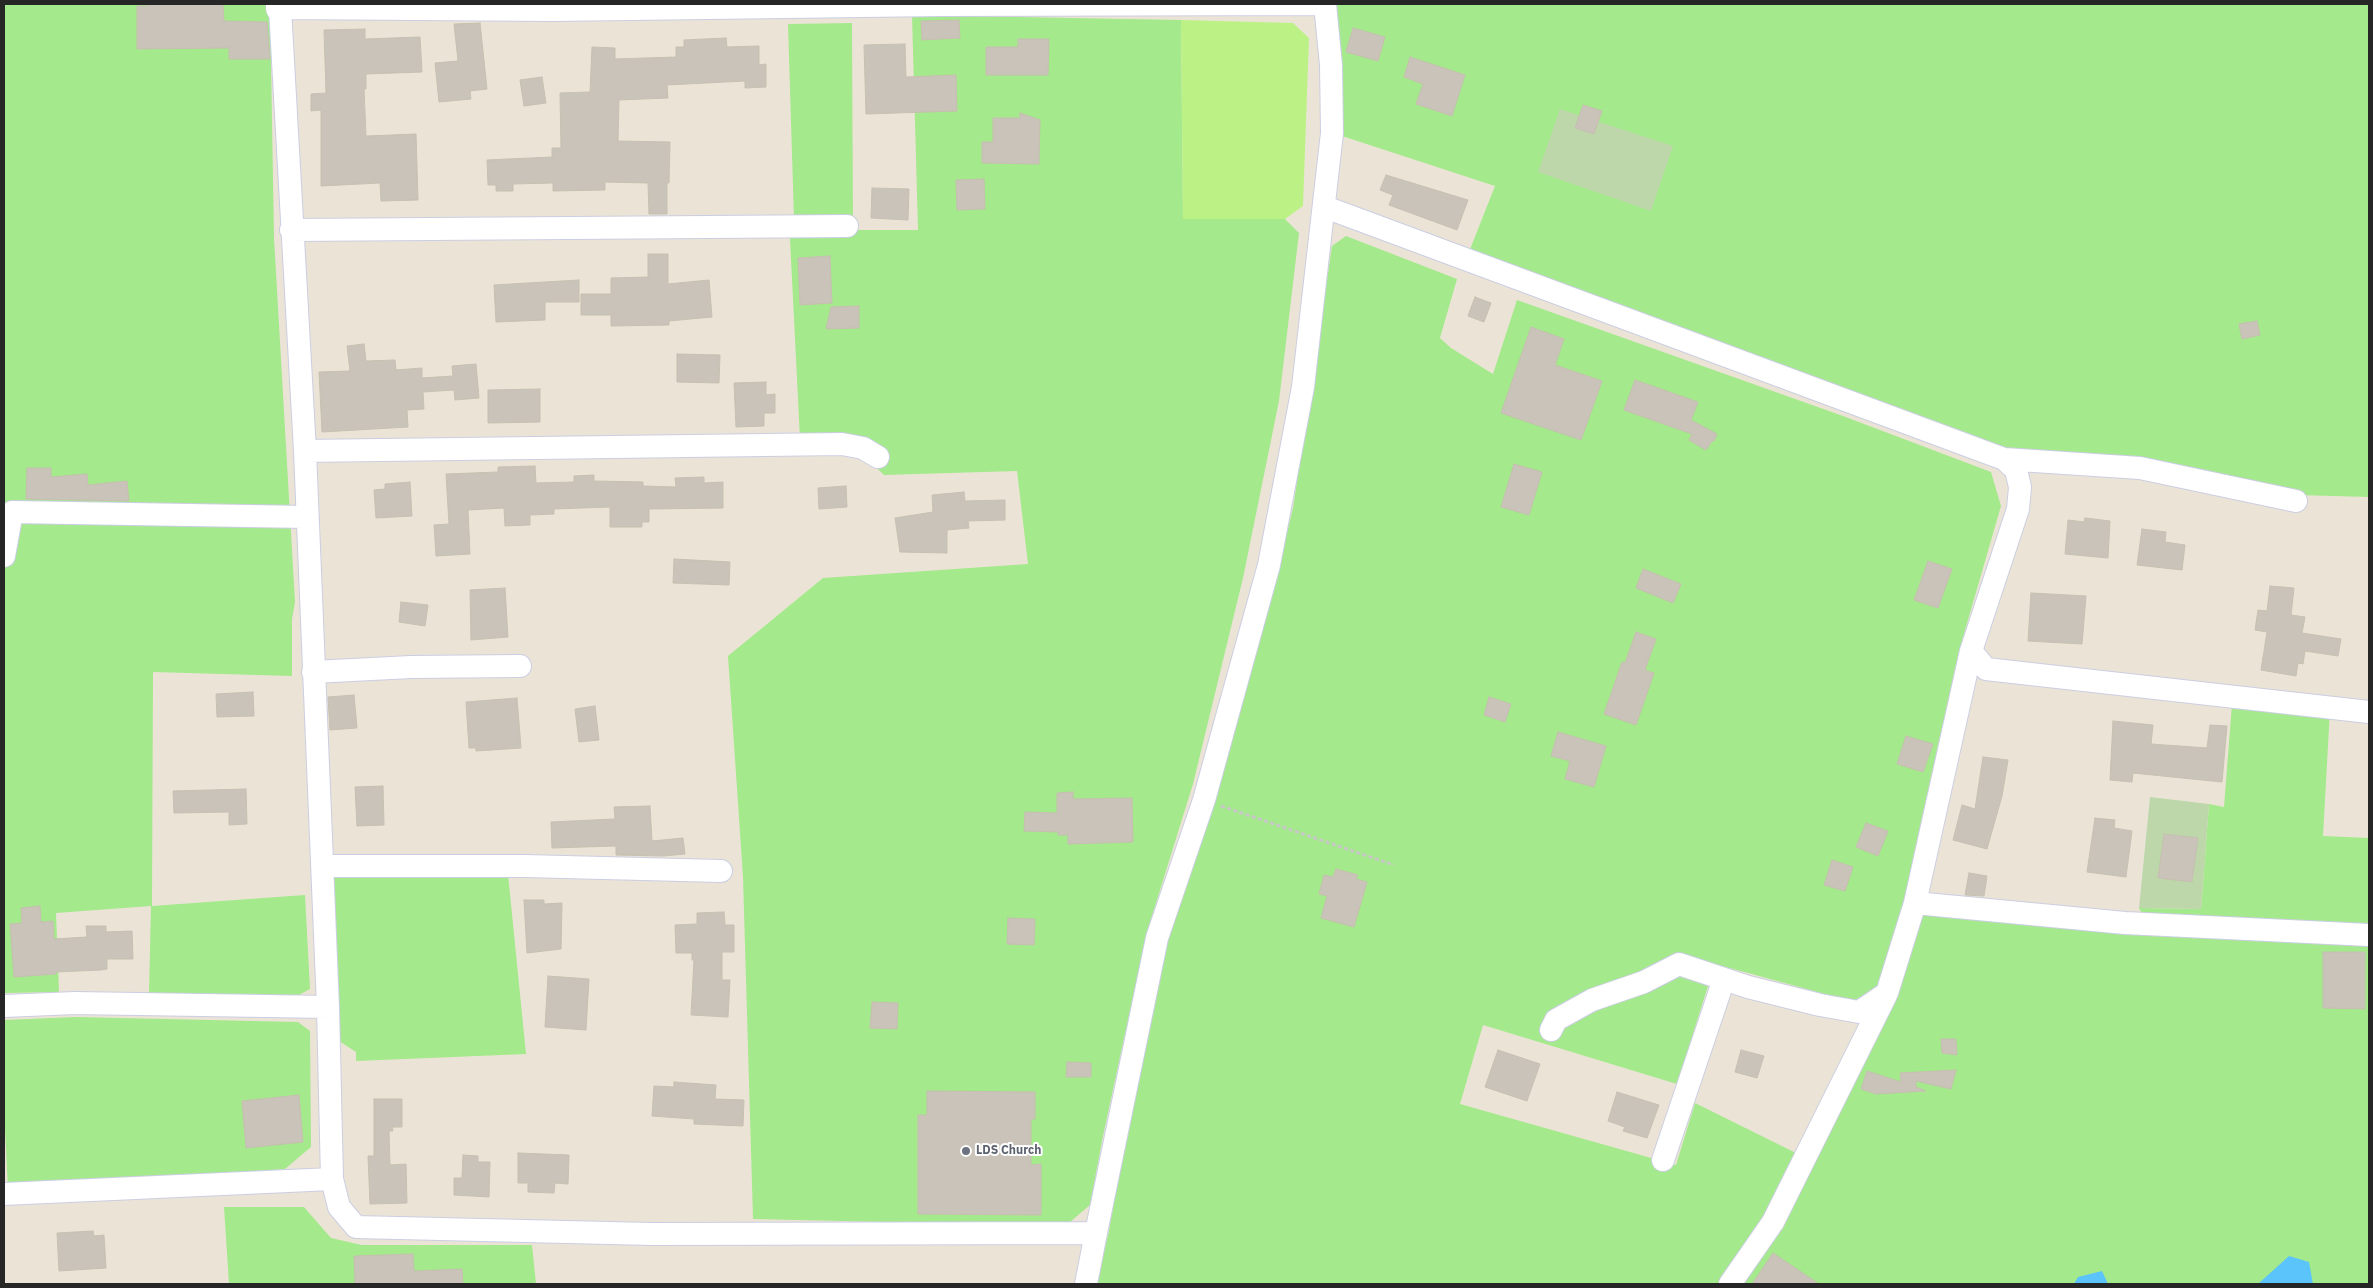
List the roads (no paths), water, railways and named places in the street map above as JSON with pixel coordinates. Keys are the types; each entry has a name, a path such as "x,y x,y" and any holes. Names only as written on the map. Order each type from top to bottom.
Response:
{"street":[{"path":"1086,1284 1157,938 1204,800 1269,565 1303,387 1332,133 1331,65 1324,4 553,7 280,6 291,230 305,451 313,672 323,866 332,1179 339,1207 356,1227 651,1234 1096,1233"},
{"path":"1324,207 2004,458 2140,468 2296,501"},
{"path":"291,230 847,226"},
{"path":"305,451 842,444 863,448 878,457"},
{"path":"1730,1284 1773,1222 1887,993 1915,903 1971,651 2018,509 2020,487 2016,470 2004,458"},
{"path":"4,556 12,512 307,517"},
{"path":"1971,651 1986,669 2369,712"},
{"path":"313,672 410,667 520,666"},
{"path":"323,866 574,867 721,871"},
{"path":"1915,903 2125,923 2369,935"},
{"path":"1551,1030 1556,1020 1592,1000 1644,982 1679,964 1748,987 1820,1005 1859,1012 1887,993"},
{"path":"1663,1160 1724,979"},
{"path":"4,1006 75,1003 328,1007"},
{"path":"4,1194 332,1179"}],"water":[{"path":"2289,1256 2309,1262 2313,1284 2258,1284"},
{"path":"2102,1271 2108,1284 2074,1284 2078,1277"}],"place":[{"name":"LDS Church","path":"966,1151"}]}
